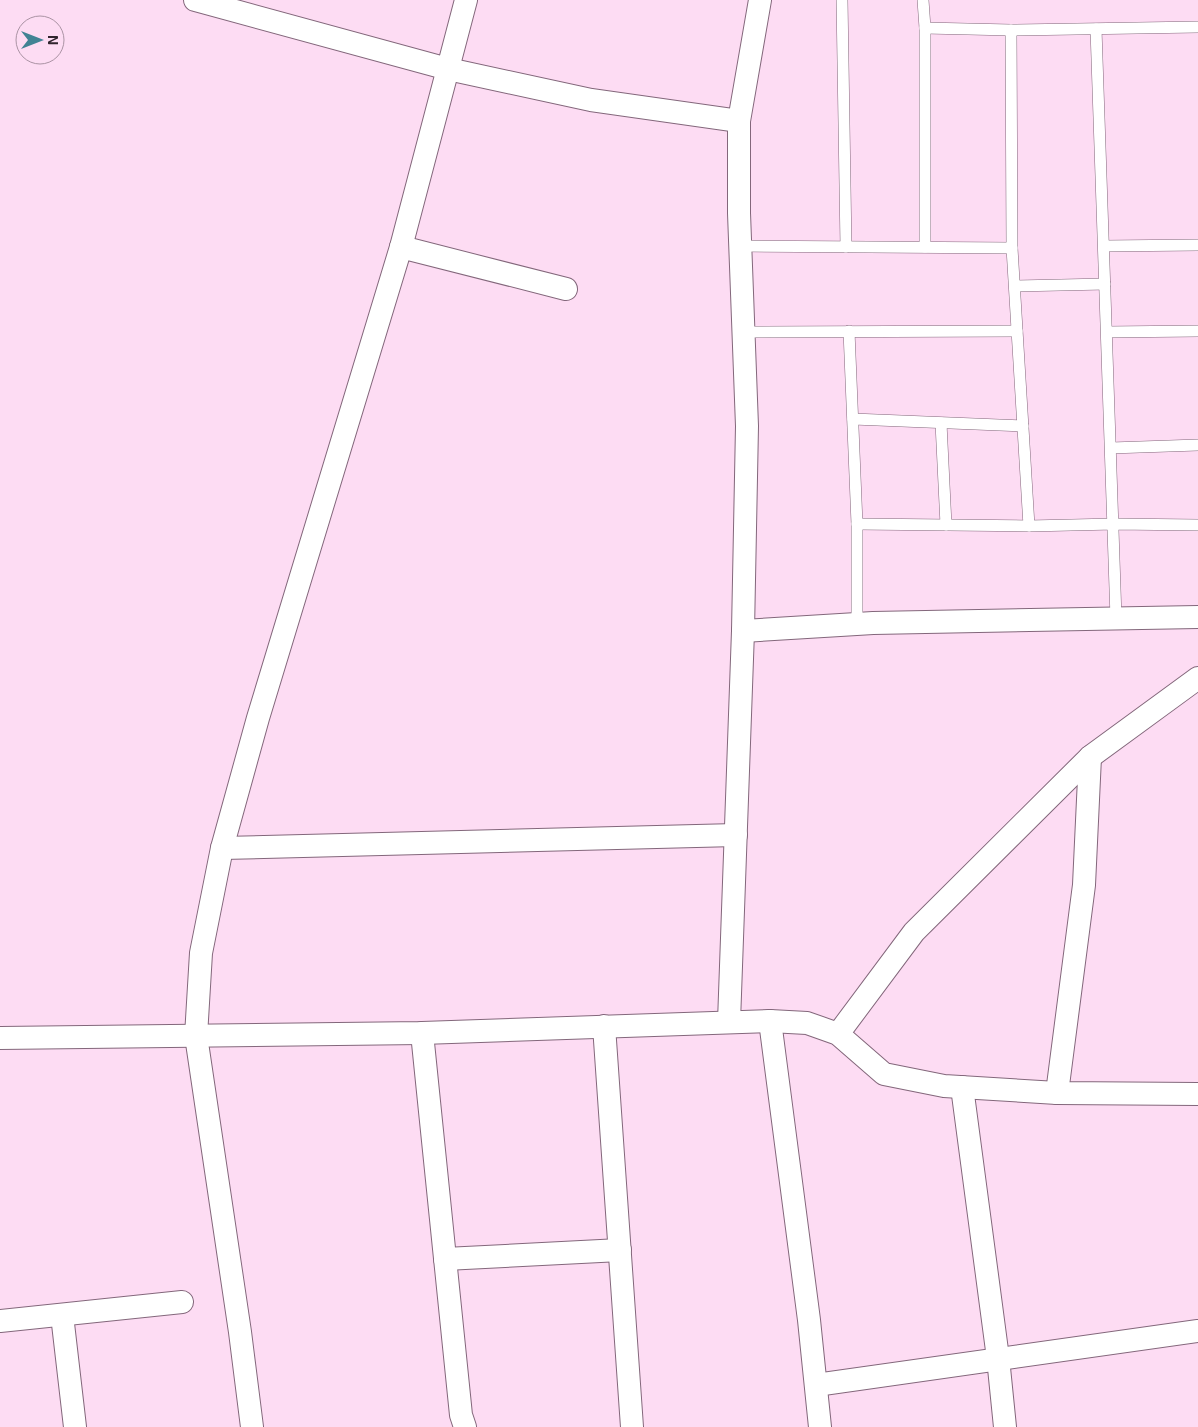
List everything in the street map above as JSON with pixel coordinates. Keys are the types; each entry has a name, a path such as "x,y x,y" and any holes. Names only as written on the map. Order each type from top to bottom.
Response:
{"street":[{"path":"195,0 448,69 591,100 739,121"},
{"path":"252,1421 196,1036 201,953 222,848 261,709 401,247 466,0"},
{"path":"729,1022 743,631 747,426 740,246 739,121 760,0"},
{"path":"401,247 566,289"},
{"path":"743,631 857,624 1198,617"},
{"path":"838,1034 914,932 1090,757 1198,678"},
{"path":"1057,1092 1084,885 1090,757"},
{"path":"222,848 736,835"},
{"path":"770,1021 809,1320 820,1427"},
{"path":"0,1038 422,1033 770,1021 807,1023 838,1034 884,1074 944,1086 1057,1092 1198,1094"},
{"path":"604,1026 620,1250 629,1427"},
{"path":"422,1033 461,1415 465,1427"},
{"path":"962,1087 998,1358 1005,1427"},
{"path":"445,1259 620,1250"},
{"path":"0,1321 182,1302"},
{"path":"62,1315 75,1427"},
{"path":"816,1385 1198,1331"}],"lane":[{"path":"842,0 846,247"},
{"path":"923,0 925,28 925,247"},
{"path":"925,28 1011,30 1198,27"},
{"path":"1096,28 1116,618"},
{"path":"1011,30 1012,248 1029,526"},
{"path":"1104,246 1198,245"},
{"path":"740,246 1012,248"},
{"path":"1015,286 1106,284"},
{"path":"849,331 857,524 857,624"},
{"path":"743,332 1017,331"},
{"path":"1107,332 1198,331"},
{"path":"853,419 1023,426"},
{"path":"940,423 946,525"},
{"path":"1111,448 1198,445"},
{"path":"857,524 1198,525"}]}
